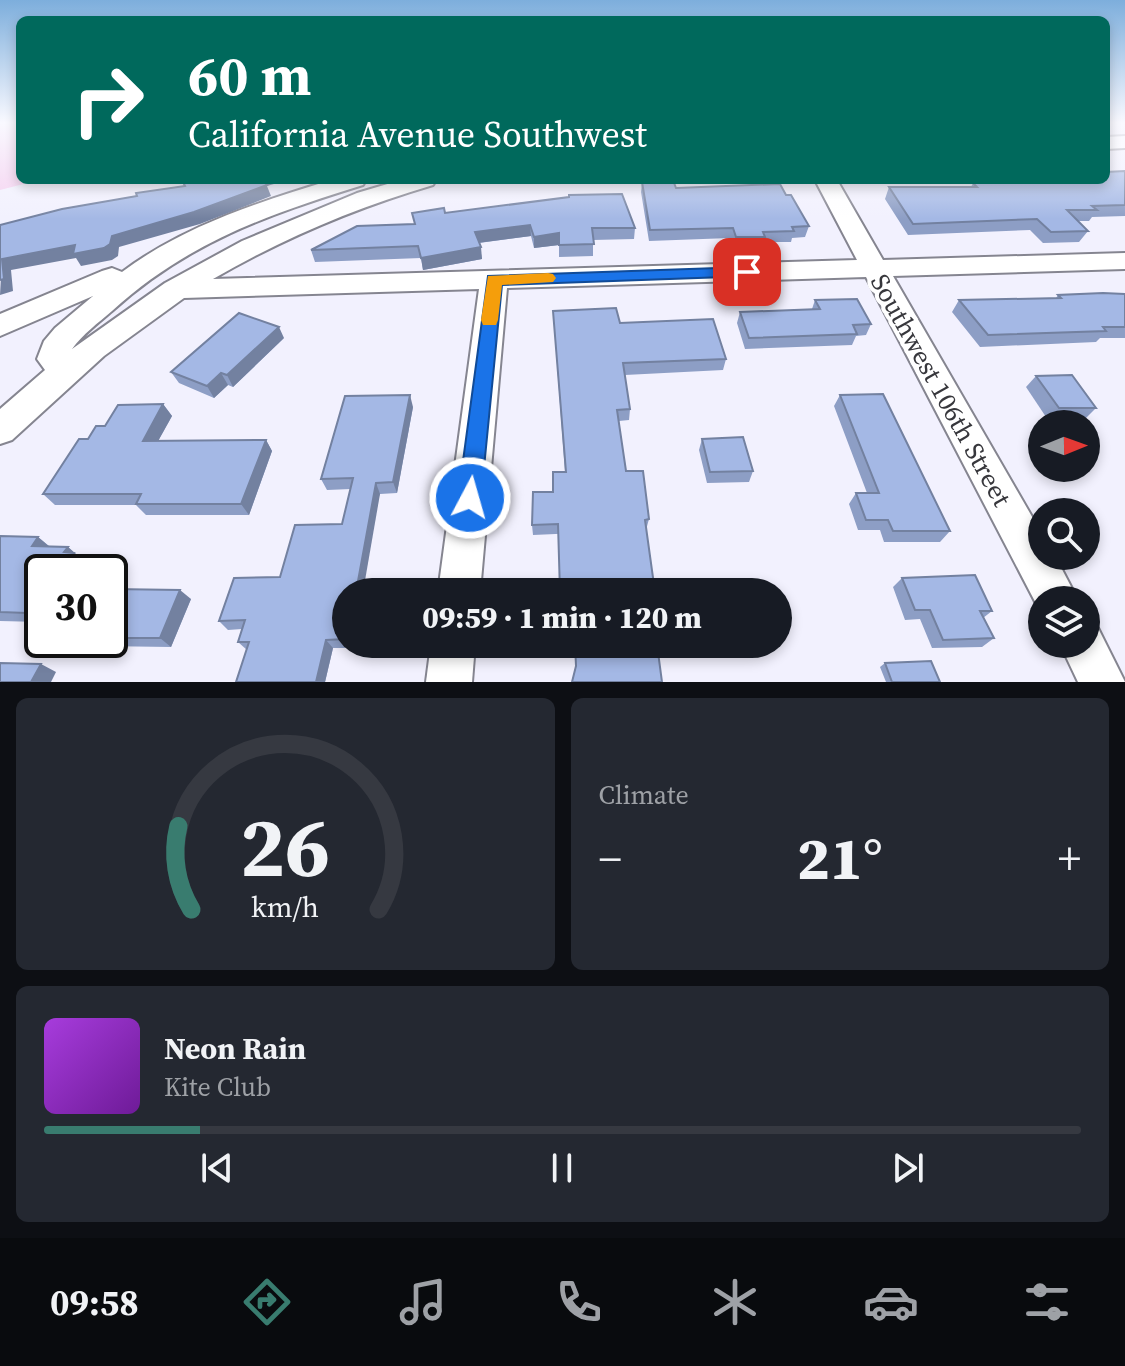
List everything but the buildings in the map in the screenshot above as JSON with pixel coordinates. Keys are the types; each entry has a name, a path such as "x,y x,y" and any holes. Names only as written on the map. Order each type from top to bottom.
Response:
{"street":[{"path":"68,370 52,359 55,349 66,335 151,265 186,242 342,184"},
{"path":"0,430 68,370 175,289 326,210 412,184"},
{"name":"Southwest 106th Street","path":"828,184 1049,586"},
{"path":"175,289 1125,261"},
{"path":"0,326 112,277"},
{"path":"461,578 494,280"},
{"path":"449,682 452,658"},
{"path":"1090,658 1103,682"}],"shaded area":[{"path":"0,155 16,155 16,184 23,184 0,190"}],"slow traffic":[{"path":"490,320 494,280 548,278"}],"route":[{"path":"470,498 494,280 747,272"}]}
